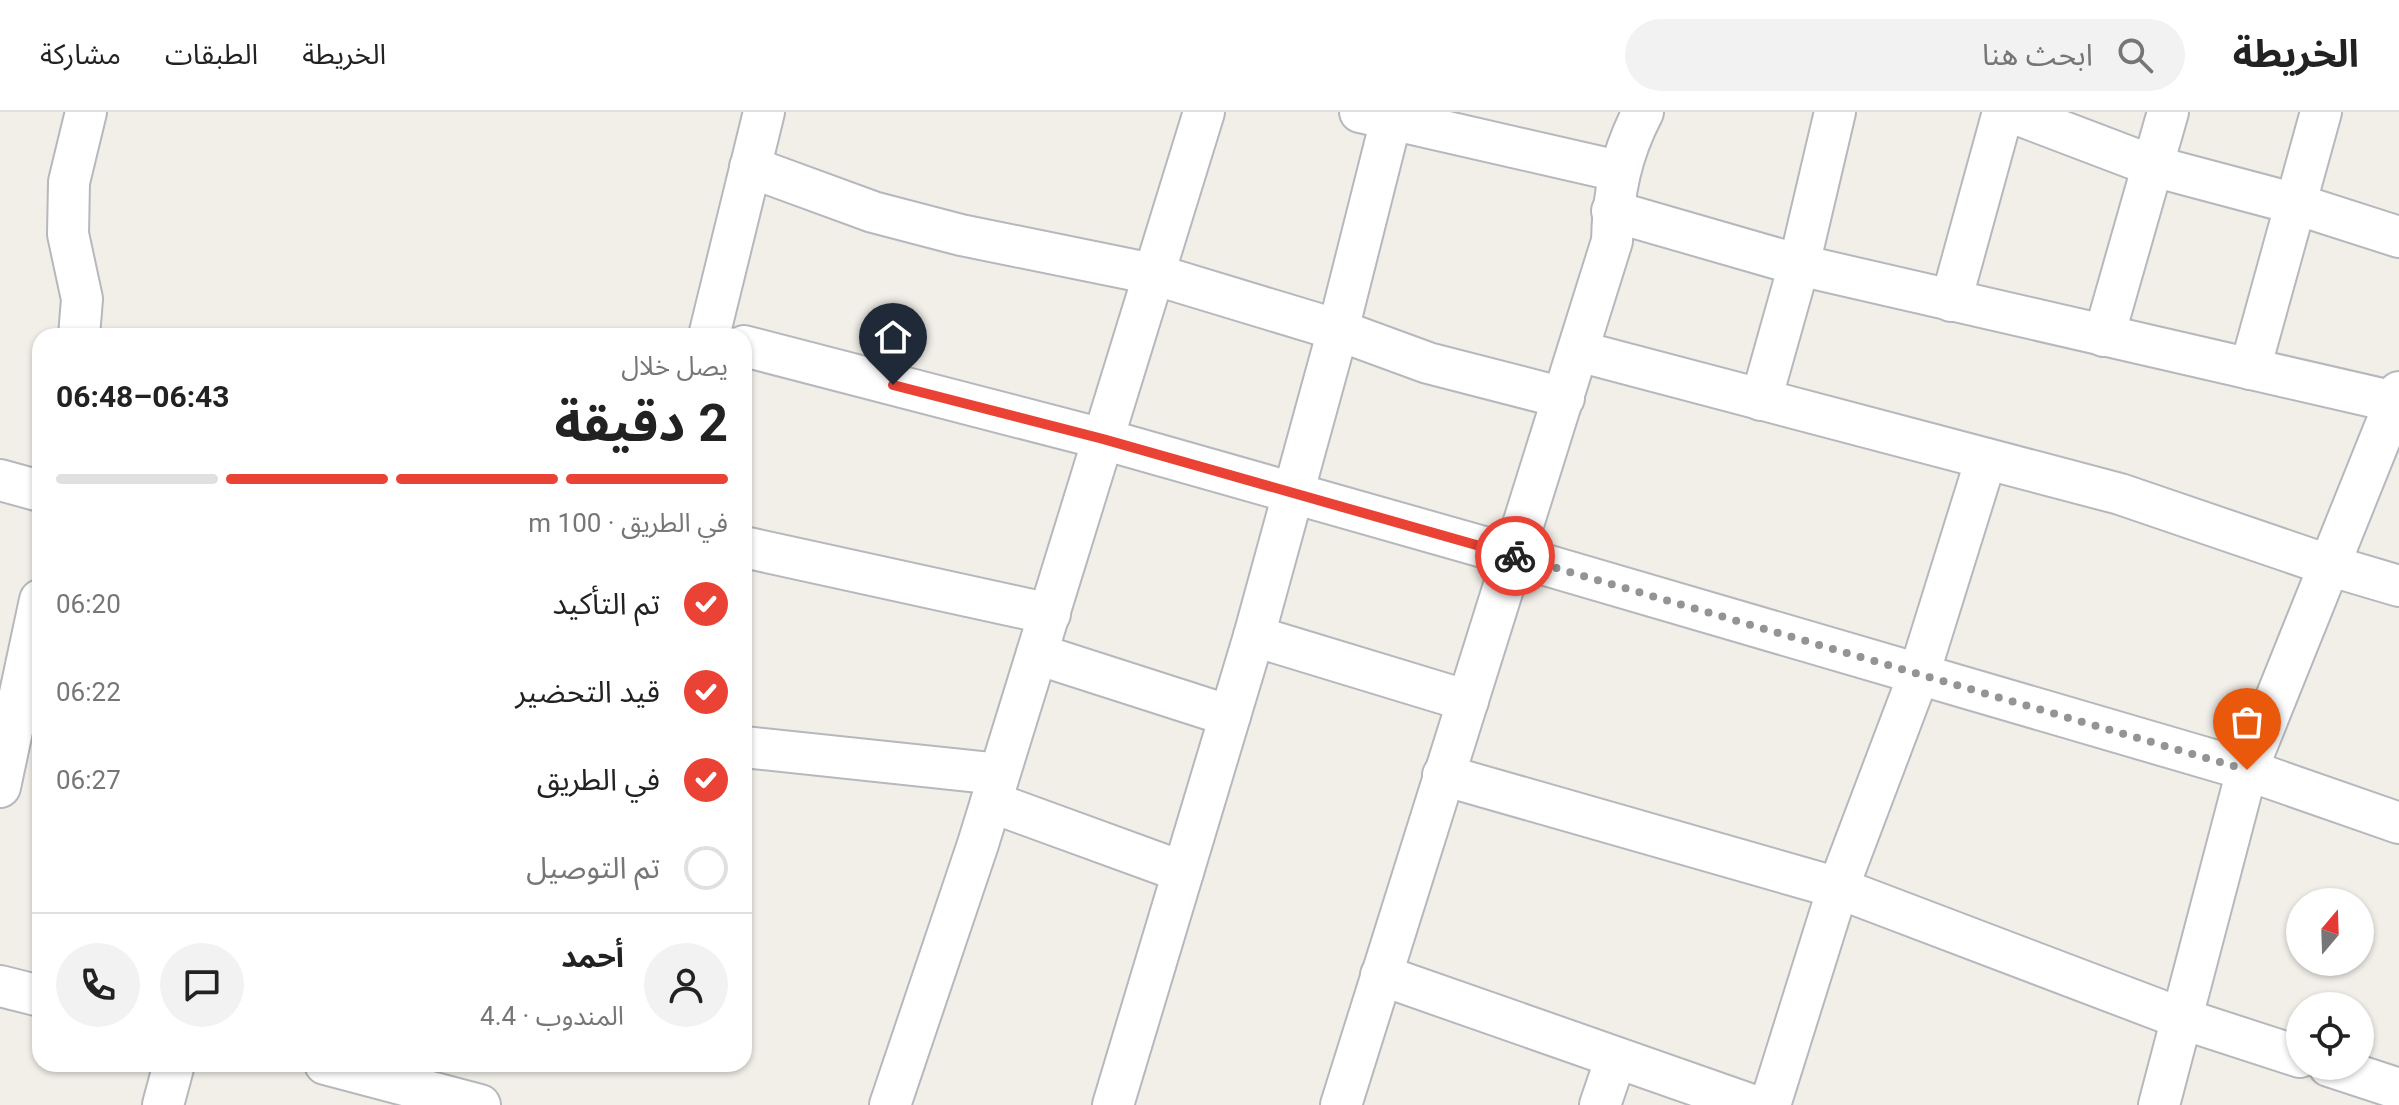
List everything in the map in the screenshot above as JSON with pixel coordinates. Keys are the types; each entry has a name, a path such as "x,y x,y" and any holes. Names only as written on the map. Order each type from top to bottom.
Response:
{"street":[{"path":"80,328 82,299 68,234 69,182 86,112"},
{"path":"890,1105 995,788 1204,112"},
{"path":"1341,1105 1612,241 1612,211 1618,171 1628,141 1643,112"},
{"path":"1761,400 1799,265 1835,112"},
{"path":"1951,301 2003,112"},
{"path":"2011,112 2153,166 2296,204 2399,237"},
{"path":"2104,336 2168,112"},
{"path":"2250,369 2321,112"},
{"path":"711,328 762,113"},
{"path":"1113,1105 1254,636 1338,330 1376,116 1618,171"},
{"path":"750,167 873,212 961,235 1153,274 1338,330 1428,363 1564,398"},
{"path":"1612,211 1799,265 2250,369 2397,397 2247,770 2159,1105"},
{"path":"752,348 1103,439 1515,556 2247,770 2399,823"},
{"path":"1578,351 2120,494 2399,586"},
{"path":"1770,1105 1838,888 1919,674 1986,459"},
{"path":"0,480 32,489"},
{"path":"752,549 1050,614"},
{"path":"1254,636 1468,701"},
{"path":"1037,654 1230,716"},
{"path":"0,787 25,740 32,675"},
{"path":"752,748 995,788 1183,872"},
{"path":"1443,775 1838,888 2183,1019 2286,1052"},
{"path":"1381,975 1752,1105"},
{"path":"0,986 32,994"},
{"path":"1600,1105 1616,1058"},
{"path":"163,1105 172,1072"},
{"path":"355,1072 480,1105"},
{"path":"2372,1080 2399,1089"}],"way so far":[{"path":"1515,556 2247,770"}],"route":[{"path":"893,385 1103,439 1515,556"}]}
